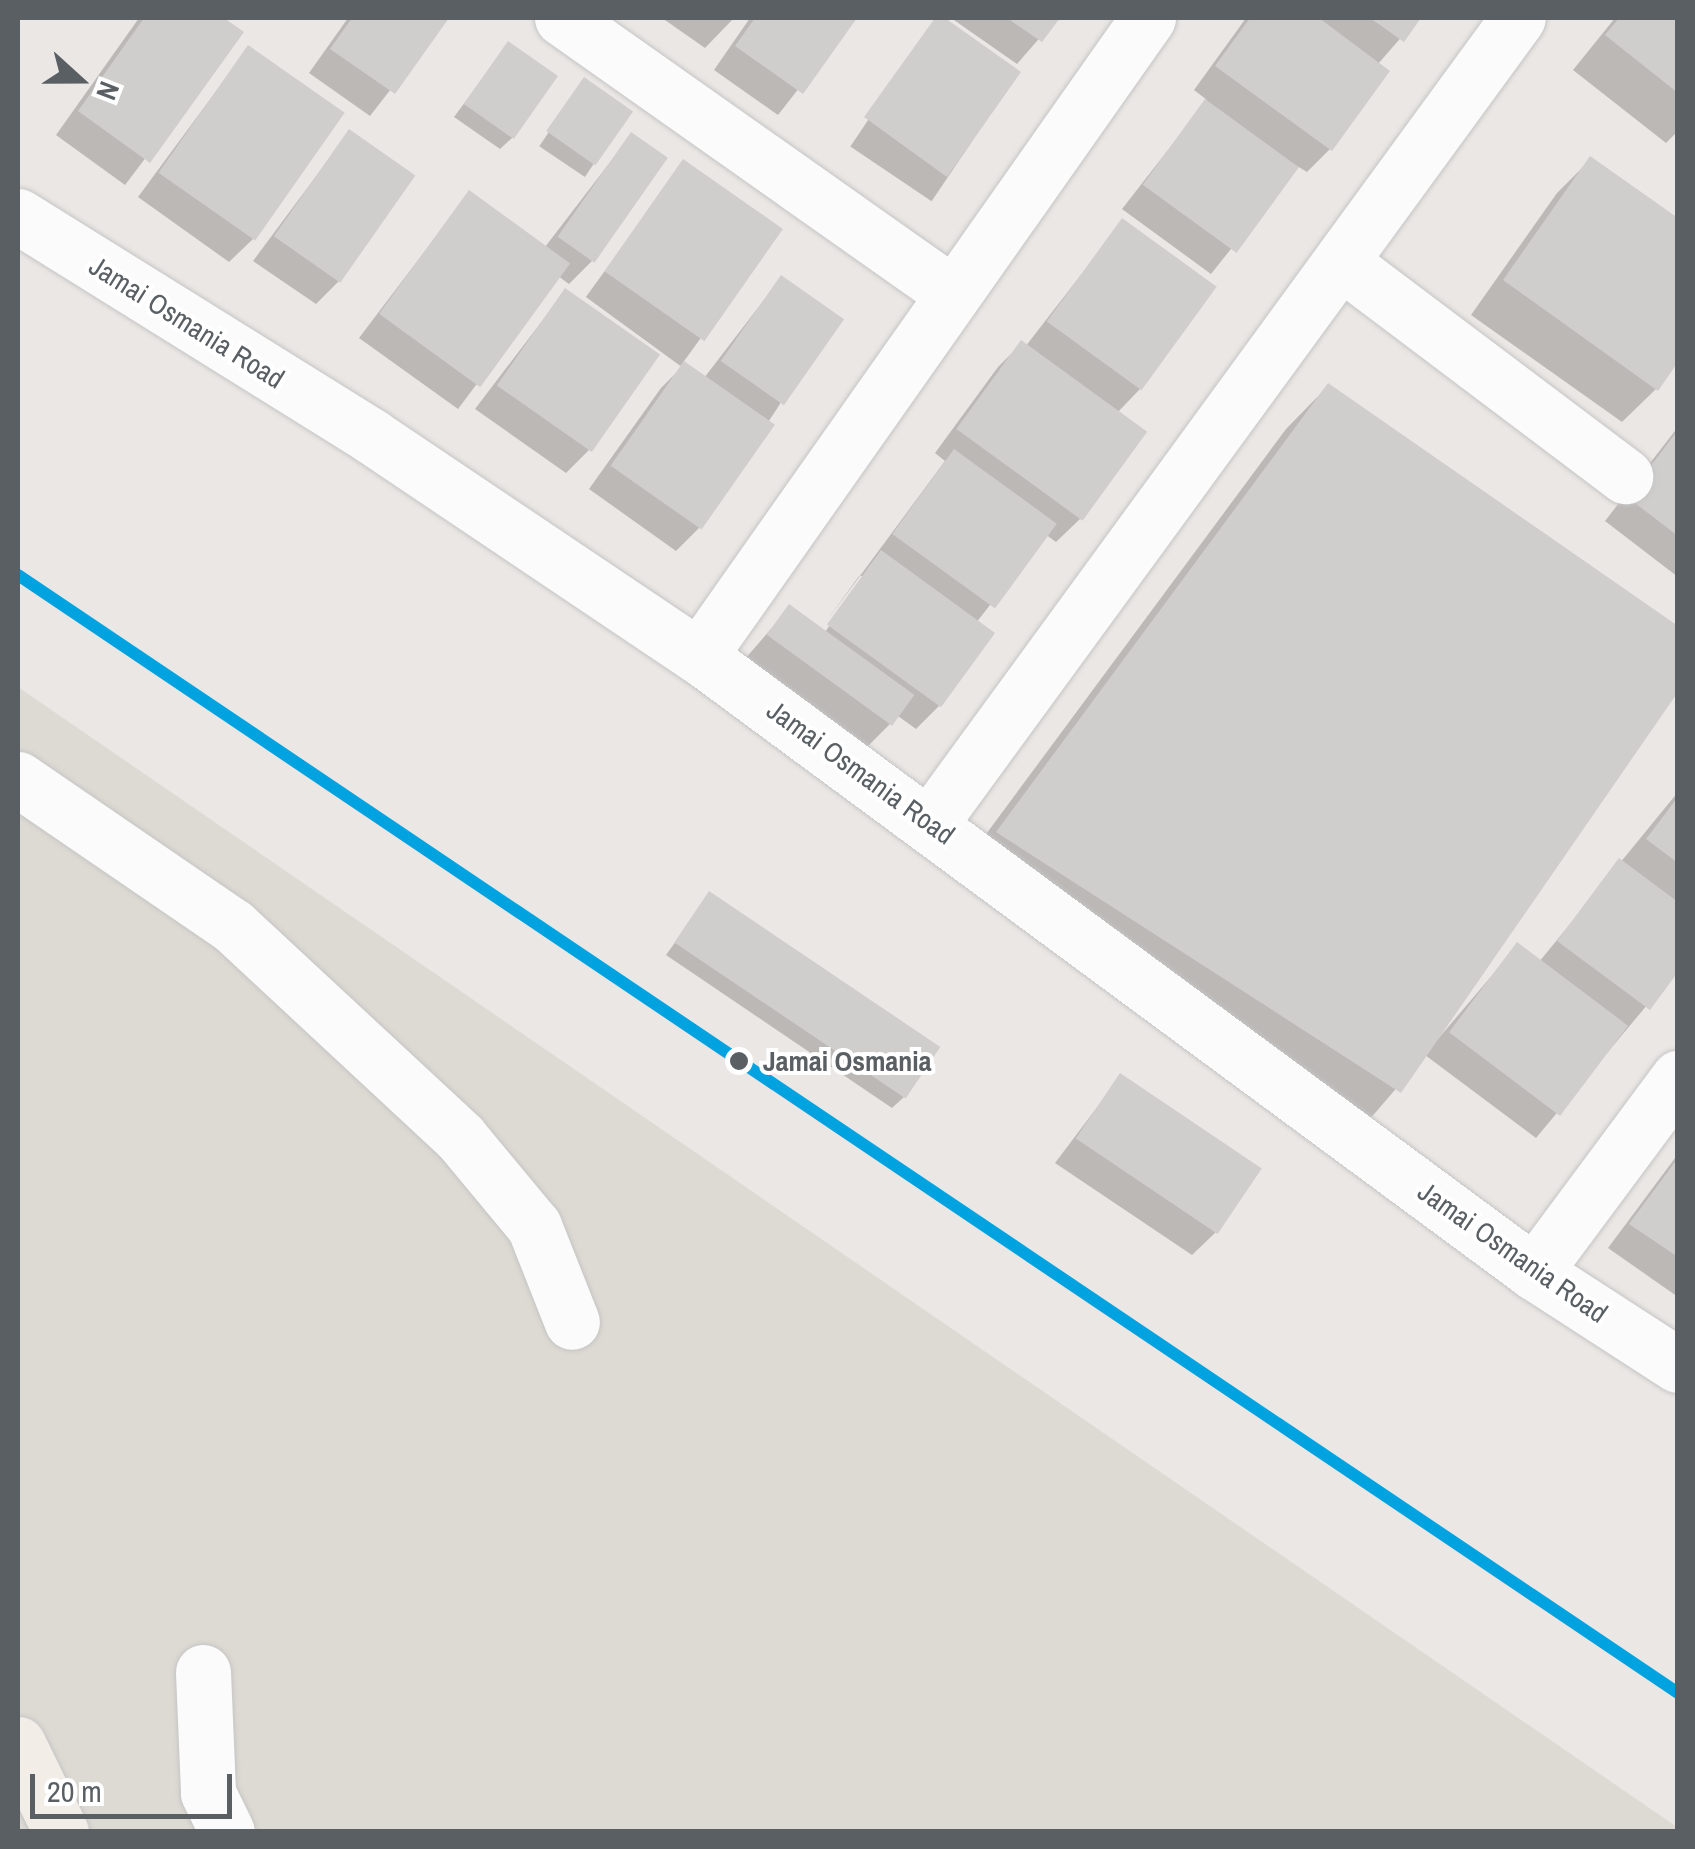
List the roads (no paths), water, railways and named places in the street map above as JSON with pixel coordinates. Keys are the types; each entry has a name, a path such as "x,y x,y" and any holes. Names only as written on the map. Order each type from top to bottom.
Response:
{"main road":[{"path":"18,1744 61,1832"}],"street":[{"path":"562,18 950,292"},
{"path":"700,656 950,292 1148,18"},
{"path":"931,822 1518,18"},
{"name":"Jamai Osmania Road","path":"18,216 371,436 700,656 931,822 1534,1272 1678,1365"},
{"path":"1341,262 1625,476"},
{"path":"18,778 233,926 460,1137 534,1226 572,1322"},
{"path":"1534,1272 1678,1078"},
{"path":"202,1672 208,1793 227,1832"}],"place":[{"name":"Jamai Osmania","path":"739,1061"}]}
